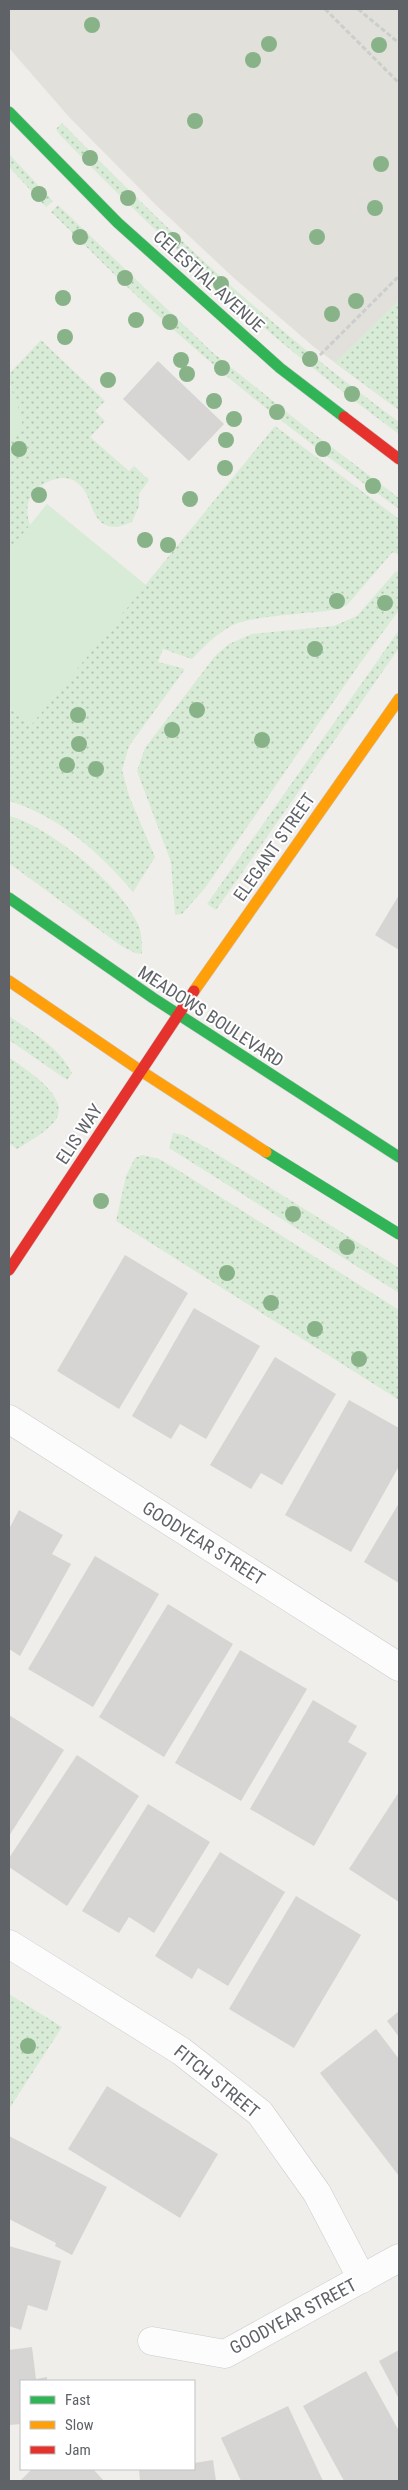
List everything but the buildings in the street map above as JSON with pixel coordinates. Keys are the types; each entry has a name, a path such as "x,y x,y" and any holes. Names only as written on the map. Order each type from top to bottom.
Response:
{"street":[{"name":"CELESTIAL AVENUE","path":"9,112 118,223 272,361 399,459"},
{"name":"ELEGANT STREET","path":"177,1016 399,699"},
{"name":"MEADOWS BOULEVARD","path":"9,898 84,953 177,1016 399,1157"},
{"path":"9,981 141,1071 300,1174 399,1234"},
{"name":"ELIS WAY","path":"9,1270 177,1016"},
{"name":"GOODYEAR STREET","path":"9,1419 399,1667"},
{"name":"FITCH STREET","path":"9,1944 181,2051 260,2113 317,2193 362,2279"},
{"name":"GOODYEAR STREET","path":"152,2341 225,2354 399,2258"}],"path":[{"path":"324,9 399,83"},
{"path":"329,13 332,9"},
{"path":"358,9 399,43"},
{"path":"319,355 399,276"}],"shaded area":[{"path":"9,9 399,9 399,410 314,347 235,279 158,207 70,118 9,48"}],"green space":[{"path":"62,123 142,203 224,280 310,353 399,422 399,434 309,365 181,254 60,135 56,129"},
{"path":"9,154 53,201 46,207 9,167"},
{"path":"58,205 212,352 309,430 399,498 399,509 274,414 183,338 128,288 51,212"},
{"path":"399,300 399,410 335,363"},
{"path":"41,340 105,401 95,411 105,421 90,437 129,471 134,466 149,480 139,494 139,506 132,522 113,527 102,523 98,519 85,491 75,481 58,478 41,485 31,496 27,509 30,525 9,551 9,447 16,429 23,430 9,374"},
{"path":"9,385 17,403 24,430 16,430 9,447"},
{"path":"275,426 399,519 399,555 393,552 347,605 339,609 267,617 241,622 220,633 192,659 163,649 158,662 185,669 129,746 122,770 129,796 155,857 133,892 107,863 62,826 45,816 9,801 9,707 31,725"},
{"path":"47,504 146,585 31,725 9,707 9,551"},
{"path":"396,571 399,573 399,610 358,666 205,888 182,914 175,915 171,862 137,771 145,748 215,656 229,644 252,634 334,626 357,616"},
{"path":"399,630 399,648 216,910 207,904"},
{"path":"9,816 44,832 64,845 102,877 131,911 139,927 142,954 135,953 120,945 9,863"},
{"path":"9,1016 52,1047 72,1073 67,1080 9,1040"},
{"path":"9,1057 44,1084 58,1103 59,1112 55,1121 47,1129 17,1149 9,1143"},
{"path":"173,1133 183,1135 207,1148 399,1268 399,1293 169,1148"},
{"path":"142,1155 159,1159 178,1170 399,1310 399,1400 116,1221 126,1176 135,1158"},
{"path":"9,1994 62,2027 9,2109"}],"traffic: fast":[{"path":"9,112 118,223 280,368 344,417"},
{"path":"9,898 153,998 399,1157"},
{"path":"266,1152 399,1234"}],"traffic: slow":[{"path":"194,991 399,699"},
{"path":"9,981 141,1071 266,1152"}],"traffic: jam":[{"path":"344,417 399,459"},
{"path":"9,1270 194,991"}]}
